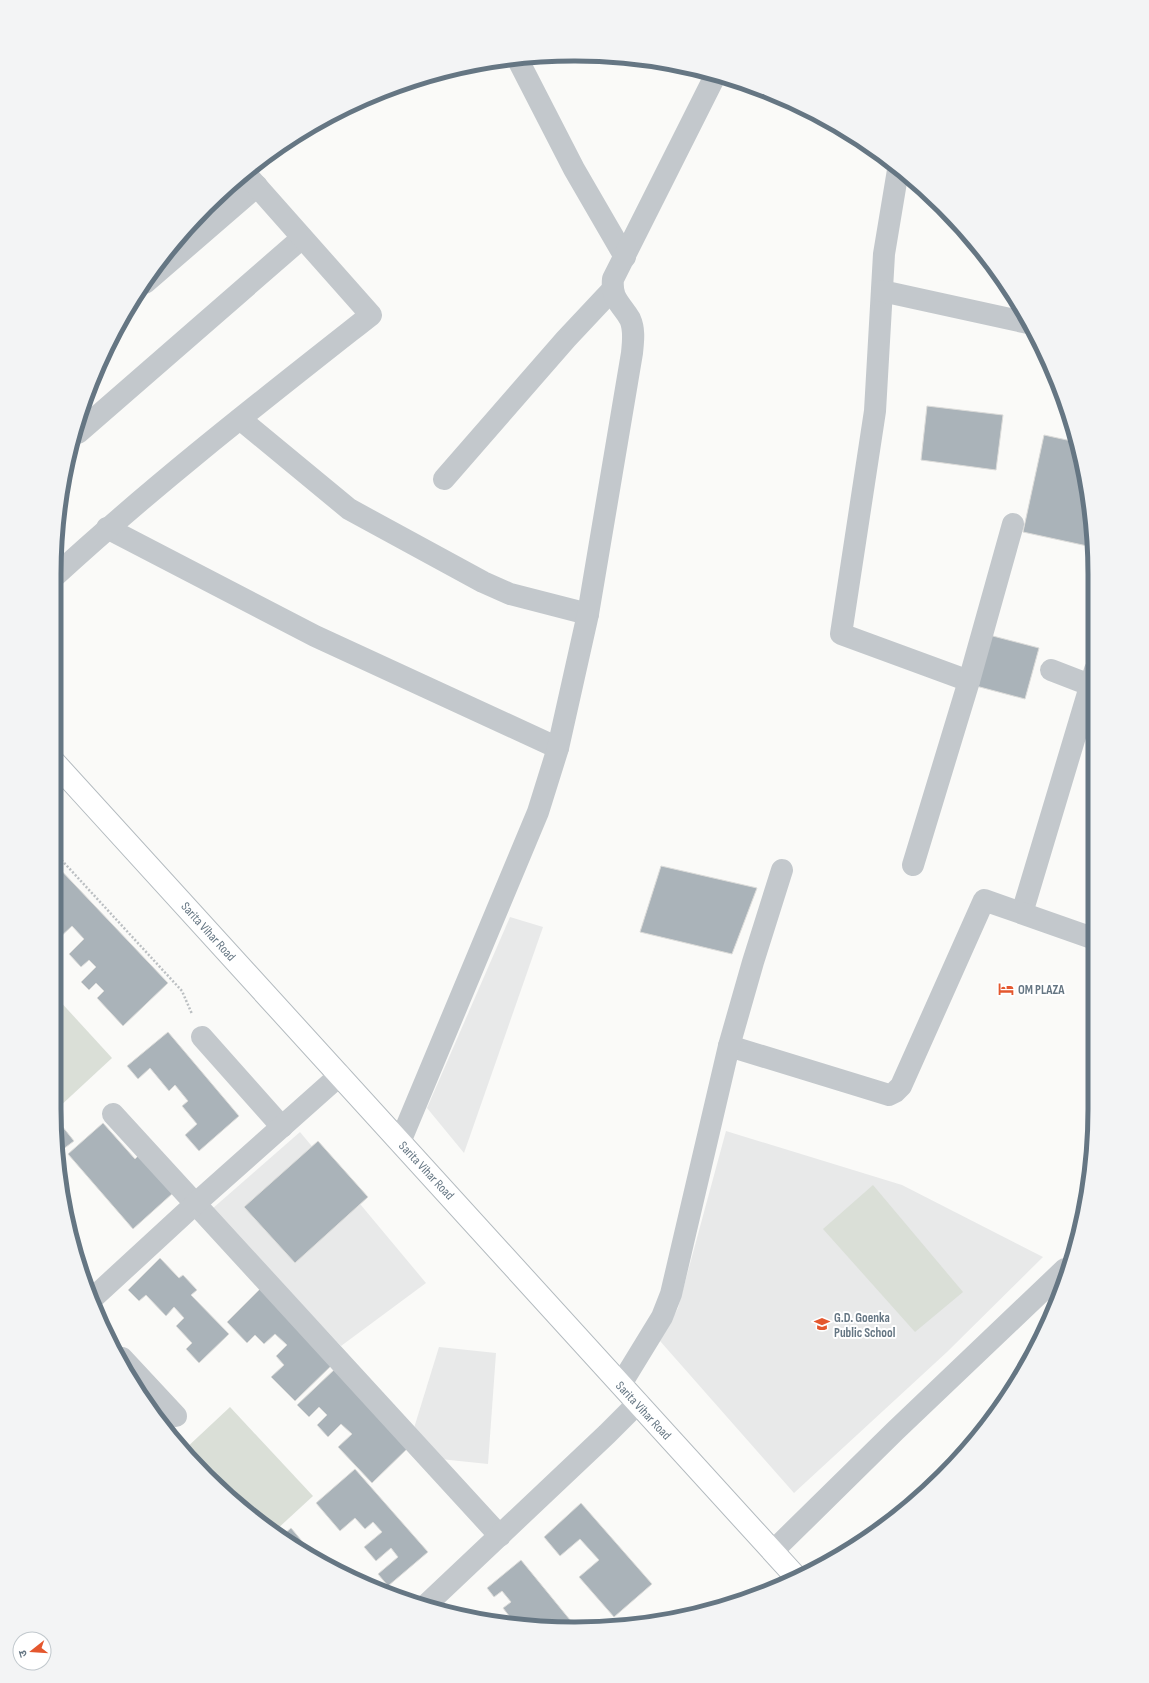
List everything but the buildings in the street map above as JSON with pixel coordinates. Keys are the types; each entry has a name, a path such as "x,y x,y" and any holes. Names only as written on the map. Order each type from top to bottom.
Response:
{"street":[{"path":"520,64 574,169 625,257"},
{"path":"444,479 566,339 612,290 614,279 713,80"},
{"path":"897,175 884,254 875,411 841,634 969,681"},
{"path":"61,570 107,528 240,419 371,315 251,180 166,263"},
{"path":"82,430 302,238"},
{"path":"400,1142 538,812 558,748 588,614 632,354 633,330 629,318 618,303 612,290"},
{"path":"882,291 1021,321"},
{"path":"240,419 349,509 483,582 510,594 588,614"},
{"path":"913,865 969,681 1013,524"},
{"path":"107,528 314,636 558,748"},
{"path":"1051,670 1088,679"},
{"path":"1022,913 1088,700"},
{"name":"Sarita Vihar Road","path":"61,770 793,1573"},
{"path":"620,1384 662,1317 670,1294 729,1046 753,962 782,870"},
{"path":"729,1046 889,1094 895,1092 901,1086 984,900 1088,937"},
{"path":"202,1037 282,1127"},
{"path":"96,1295 195,1204 340,1075"},
{"path":"113,1114 500,1536"},
{"path":"773,1551 1061,1272"},
{"path":"133,1370 176,1416"},
{"path":"430,1601 608,1434 638,1403"}],"path":[{"path":"61,859 182,991 202,1037"}],"shaded area":[{"path":"510,917 543,927 464,1153 427,1108"},
{"path":"61,1002 112,1058 61,1105"},
{"name":"G.D. Goenka Public School","path":"726,1131 902,1185 1043,1257 947,1352 794,1493 660,1341 678,1308"},
{"path":"300,1132 426,1283 341,1346 212,1209"},
{"path":"873,1185 963,1292 915,1332 823,1229"},
{"path":"439,1347 496,1353 488,1464 440,1459 414,1428"},
{"path":"230,1407 313,1496 279,1528 236,1495 211,1472 188,1447"}],"place":[{"name":"OM PLAZA","path":"1006,989"},
{"name":"G.D. Goenka Public School","path":"822,1324"}]}
